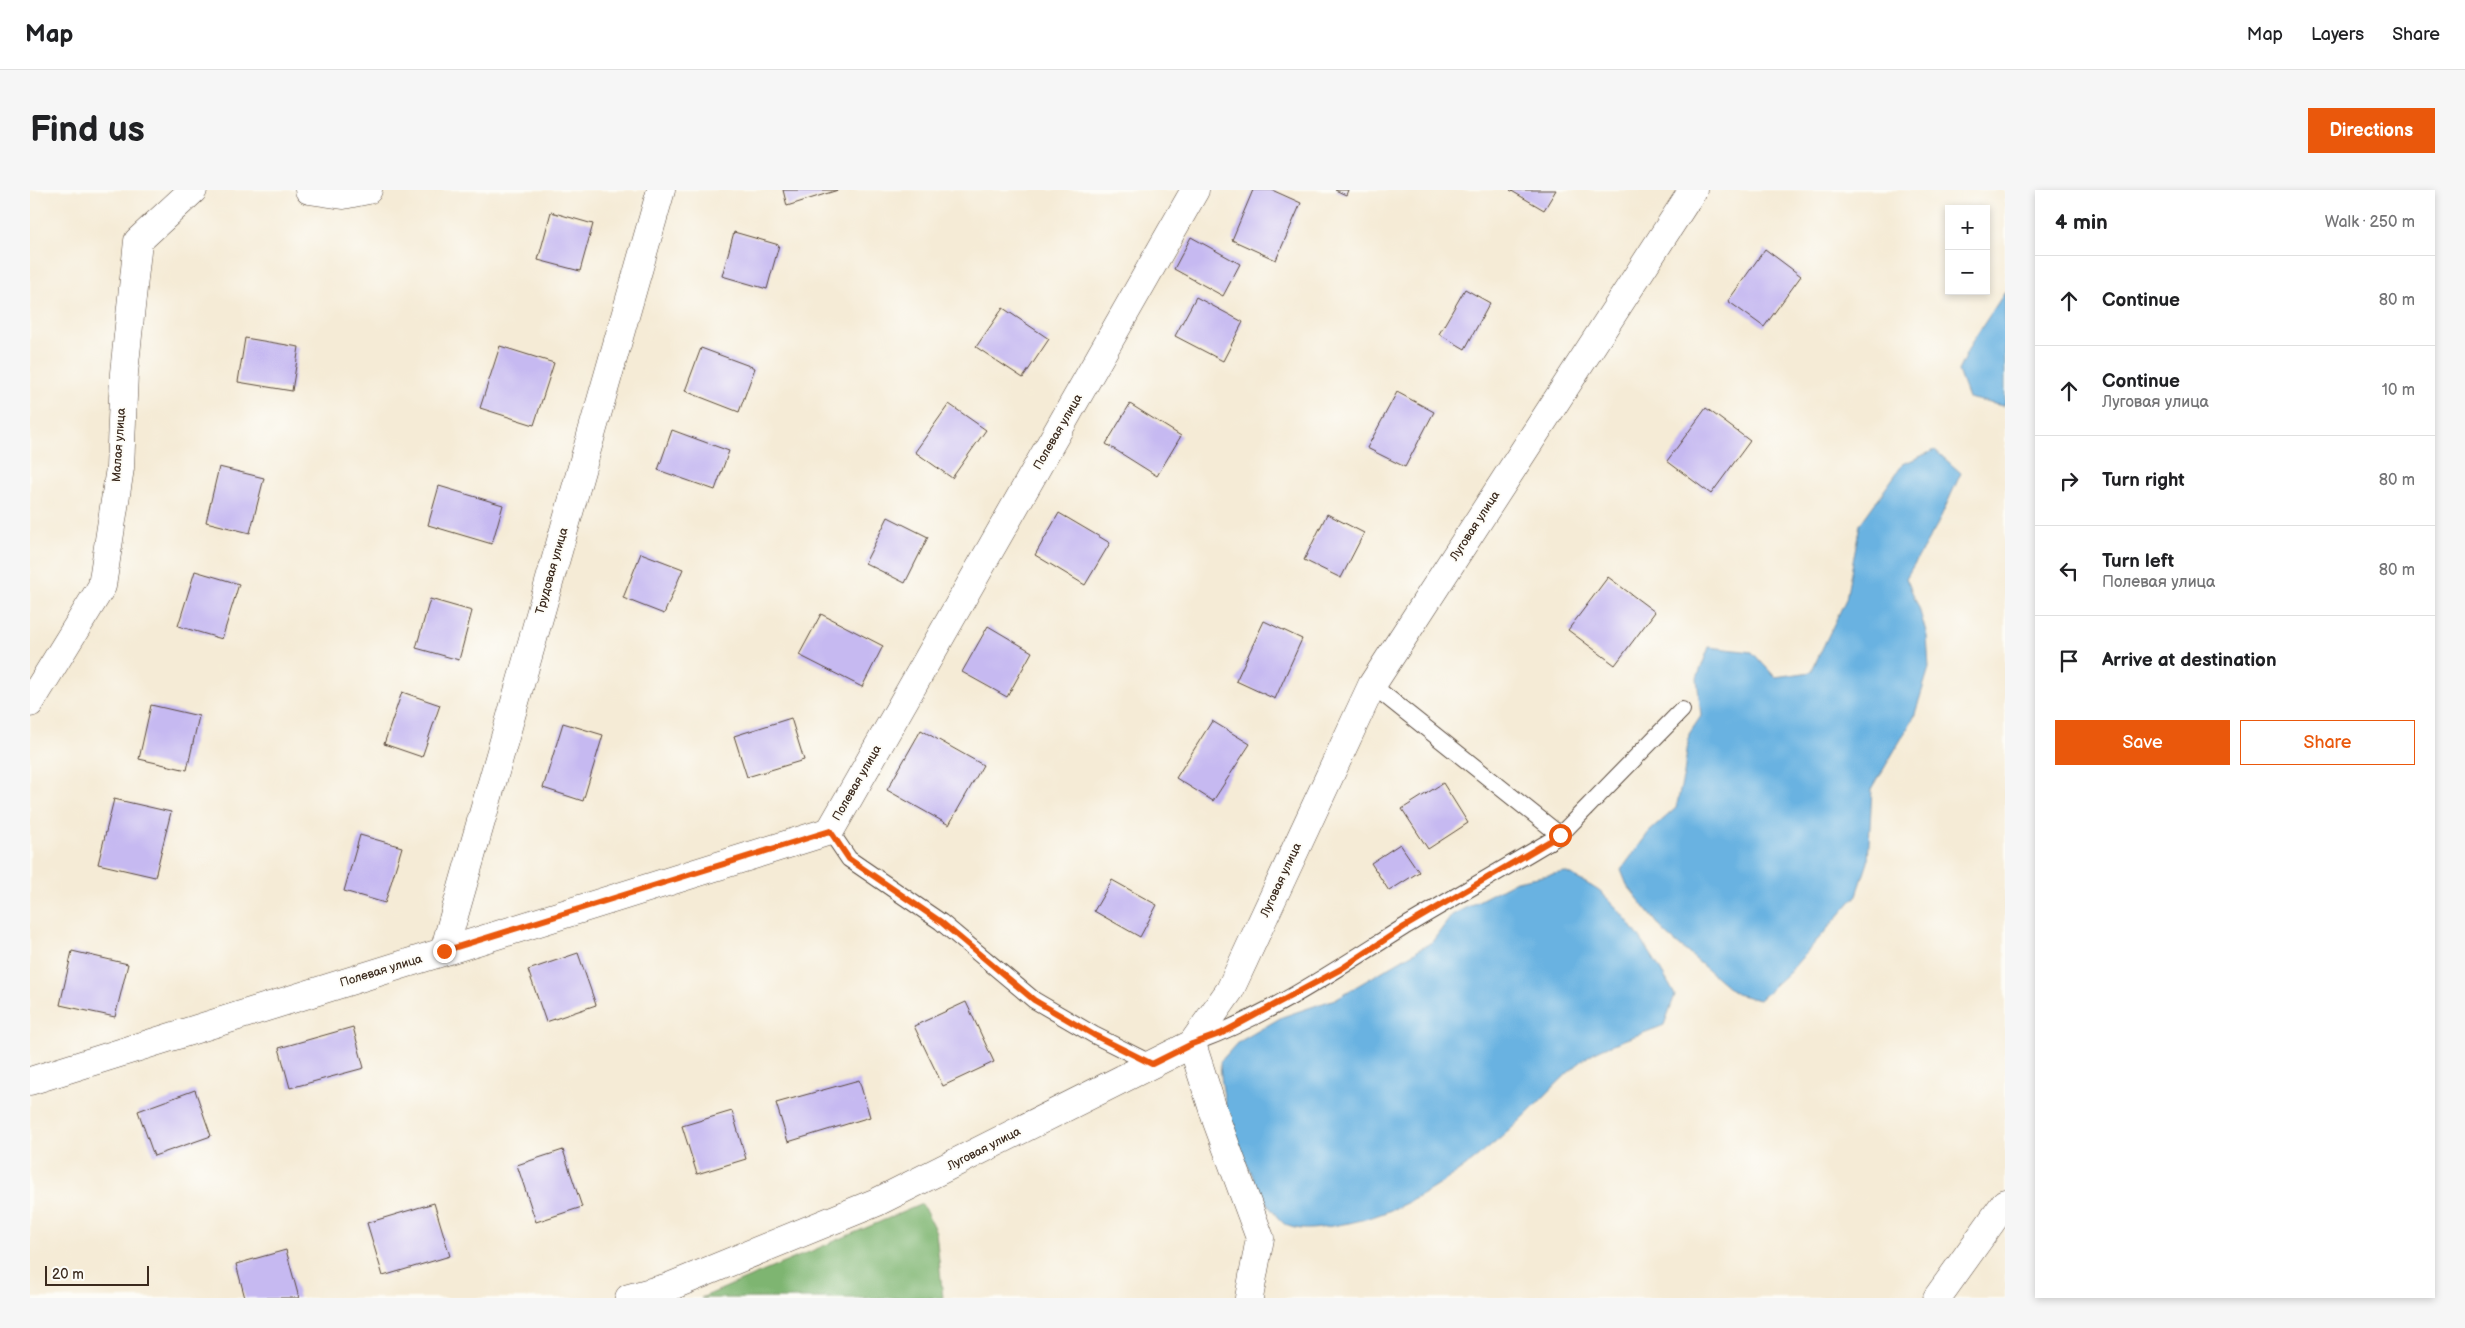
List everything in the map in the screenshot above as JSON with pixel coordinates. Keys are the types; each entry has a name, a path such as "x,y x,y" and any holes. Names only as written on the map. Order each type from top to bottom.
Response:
{"street":[{"name":"Малая улица","path":"30,703 102,586 120,468 124,373 138,241 193,190"},
{"path":"309,190 343,195 368,190"},
{"name":"Трудовая улица","path":"444,951 661,190"},
{"name":"Полевая улица","path":"30,1081 830,831 1195,190"},
{"name":"Луговая улица","path":"629,1298 668,1287 877,1202 1192,1044 1230,990 1372,685 1693,190"},
{"path":"1192,1044 1217,1122 1260,1238 1249,1298"},
{"path":"1937,1298 2005,1203"}],"lane":[{"path":"1372,685 1560,835"},
{"path":"1192,1044 1222,1033 1341,969 1404,927 1560,835 1682,710"},
{"path":"830,831 849,859 941,922 1034,1000 1094,1035 1152,1064"}],"green space":[{"path":"922,1204 936,1232 943,1298 701,1298"}],"water":[{"path":"2005,292 2005,404 2003,406 1968,398 1958,371 1972,342"},
{"path":"1935,450 1961,473 1937,525 1906,578 1919,608 1927,636 1929,668 1914,717 1872,789 1868,862 1857,895 1792,969 1759,1000 1736,994 1666,934 1627,885 1621,870 1649,832 1676,808 1684,774 1689,734 1701,716 1697,678 1709,647 1752,652 1775,677 1811,672 1846,599 1860,524 1903,464"},
{"path":"1565,872 1595,888 1610,901 1631,925 1651,954 1675,995 1664,1025 1613,1044 1587,1057 1474,1160 1432,1189 1409,1202 1362,1220 1325,1227 1300,1229 1283,1223 1263,1196 1240,1149 1226,1107 1220,1062 1237,1043 1282,1017 1335,999 1432,942 1452,915 1516,881"}],"building":[{"path":"783,190 838,190 787,206"},
{"path":"1253,190 1272,190 1301,203 1276,260 1232,240"},
{"path":"1335,190 1348,190 1346,195"},
{"path":"1510,190 1556,190 1544,210"},
{"path":"551,212 593,224 580,271 538,260"},
{"path":"734,232 779,245 767,289 722,276"},
{"path":"1191,237 1240,264 1223,296 1174,269"},
{"path":"1765,249 1801,276 1764,327 1728,301"},
{"path":"1465,289 1490,303 1465,349 1439,334"},
{"path":"1196,297 1243,322 1223,361 1175,336"},
{"path":"1003,308 1049,339 1023,378 976,347"},
{"path":"245,338 299,347 292,391 238,382"},
{"path":"500,346 554,363 534,425 480,408"},
{"path":"701,348 755,368 739,412 685,391"},
{"path":"1397,392 1434,412 1405,467 1367,448"},
{"path":"949,404 986,430 952,478 915,452"},
{"path":"1130,404 1181,436 1157,476 1106,444"},
{"path":"1706,408 1750,441 1711,494 1667,461"},
{"path":"672,430 729,451 715,490 658,470"},
{"path":"219,467 264,478 250,533 206,522"},
{"path":"439,486 503,505 492,544 428,525"},
{"path":"1059,513 1110,543 1085,585 1035,555"},
{"path":"1327,514 1364,533 1341,578 1304,560"},
{"path":"888,517 928,537 905,583 865,563"},
{"path":"641,553 683,569 664,614 623,598"},
{"path":"195,571 239,584 222,639 178,626"},
{"path":"1608,577 1655,612 1615,665 1568,630"},
{"path":"430,599 472,611 459,660 416,648"},
{"path":"821,614 883,646 862,687 799,655"},
{"path":"1264,621 1302,639 1275,699 1236,681"},
{"path":"988,626 1032,652 1007,697 962,672"},
{"path":"402,692 440,705 422,757 384,744"},
{"path":"151,705 199,716 187,770 139,759"},
{"path":"791,718 804,760 747,777 734,736"},
{"path":"1212,721 1250,744 1213,801 1176,778"},
{"path":"563,723 603,735 583,801 543,788"},
{"path":"921,730 983,765 949,825 887,790"},
{"path":"1443,783 1468,823 1428,849 1402,809"},
{"path":"114,799 171,812 155,877 98,864"},
{"path":"360,835 402,847 385,903 344,891"},
{"path":"1400,844 1419,872 1389,891 1371,863"},
{"path":"1112,880 1157,905 1140,937 1094,911"},
{"path":"72,951 128,964 115,1017 60,1005"},
{"path":"578,953 596,1005 546,1022 528,970"},
{"path":"966,1002 994,1062 943,1086 914,1026"},
{"path":"353,1027 364,1068 290,1088 279,1048"},
{"path":"859,1080 870,1117 788,1142 776,1103"},
{"path":"195,1090 211,1136 154,1156 138,1111"},
{"path":"732,1111 746,1159 697,1174 682,1126"},
{"path":"563,1150 582,1207 536,1222 517,1165"},
{"path":"434,1203 450,1256 383,1276 367,1223"},
{"path":"286,1250 299,1298 245,1298 236,1264"}],"route":[{"path":"444,951 830,831 849,859 941,922 1034,1000 1094,1035 1152,1064 1192,1044 1222,1033 1341,969 1404,927 1560,835"}]}
